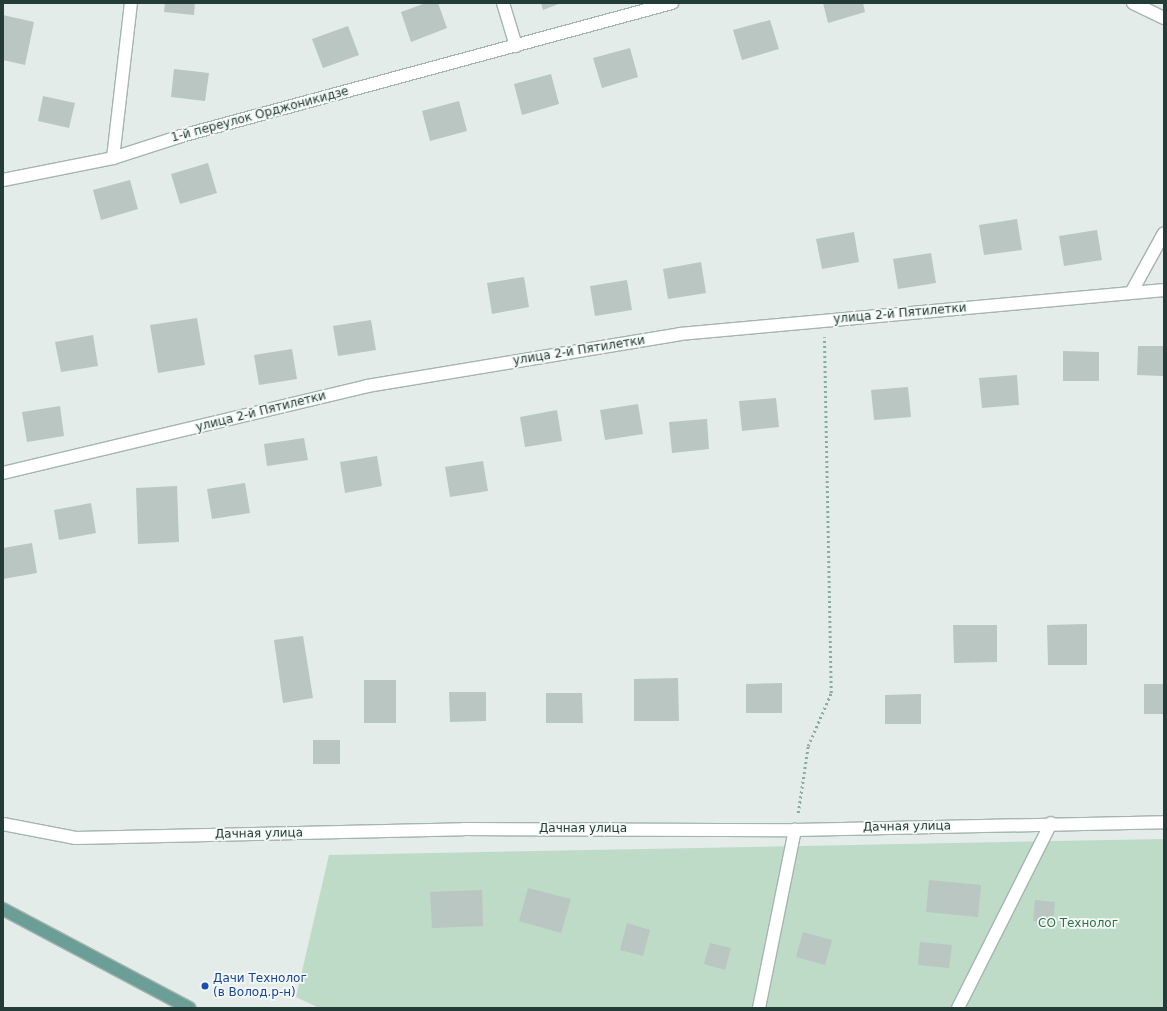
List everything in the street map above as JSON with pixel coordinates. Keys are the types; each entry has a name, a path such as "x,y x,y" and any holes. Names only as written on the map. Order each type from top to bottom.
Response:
{"main road":[{"path":"3,909 189,1008"}],"street":[{"path":"113,158 131,3"},
{"path":"502,3 516,46"},
{"name":"1-й переулок Орджоникидзе","path":"3,180 113,158 182,136 672,3"},
{"path":"1133,3 1164,18"},
{"path":"1131,293 1164,233"},
{"name":"улица 2-й Пятилетки","path":"3,473 367,386 680,334 1164,290"},
{"name":"Дачная улица","path":"3,824 76,838 464,829 795,830 1051,823 1164,822"},
{"path":"958,1008 1051,823"},
{"path":"759,1008 795,830"}],"path":[{"path":"795,830 808,746 831,693 823,321"}],"green space":[{"name":"СО Технолог","path":"1164,839 1164,1008 319,1008 296,997 329,855"}],"building":[{"path":"165,3 195,3 194,15 164,12"},
{"path":"426,3 438,3 447,28 411,42 401,12"},
{"path":"541,3 561,3 543,10"},
{"path":"823,3 863,3 865,12 828,23"},
{"path":"3,15 34,22 25,65 3,60"},
{"path":"770,20 779,49 742,60 733,30"},
{"path":"348,26 359,55 323,68 312,39"},
{"path":"630,48 638,77 602,88 593,58"},
{"path":"174,69 209,73 205,101 171,97"},
{"path":"551,74 559,104 522,115 514,84"},
{"path":"43,96 75,103 69,128 38,121"},
{"path":"459,101 467,131 430,141 422,111"},
{"path":"208,163 217,193 180,204 171,174"},
{"path":"130,180 138,209 101,220 93,190"},
{"path":"1017,219 1022,250 984,255 979,225"},
{"path":"1097,230 1102,260 1064,266 1059,236"},
{"path":"854,232 859,262 822,269 816,239"},
{"path":"931,253 936,283 898,289 893,259"},
{"path":"701,262 706,293 668,299 663,269"},
{"path":"524,277 529,307 492,314 487,283"},
{"path":"627,280 632,310 595,316 590,286"},
{"path":"197,318 205,365 158,373 150,325"},
{"path":"371,320 376,350 338,356 333,326"},
{"path":"93,335 98,366 61,372 55,342"},
{"path":"1138,346 1164,346 1164,376 1137,375"},
{"path":"292,349 297,379 259,385 254,355"},
{"path":"1063,351 1099,352 1099,381 1063,381"},
{"path":"1017,375 1019,405 982,408 979,378"},
{"path":"908,387 911,417 874,420 871,390"},
{"path":"776,398 779,427 742,431 739,401"},
{"path":"638,404 643,434 605,440 600,410"},
{"path":"60,406 64,436 27,442 22,412"},
{"path":"557,410 562,441 525,447 520,417"},
{"path":"707,419 709,449 672,453 669,422"},
{"path":"304,438 308,460 267,466 264,444"},
{"path":"377,456 382,486 345,493 340,462"},
{"path":"483,461 488,491 450,497 445,467"},
{"path":"245,483 250,513 212,519 207,489"},
{"path":"177,486 179,542 138,544 136,488"},
{"path":"91,503 96,533 59,540 54,510"},
{"path":"32,543 37,573 3,579 3,548"},
{"path":"1087,624 1087,665 1048,665 1047,625"},
{"path":"953,625 997,625 997,662 954,663"},
{"path":"303,636 313,698 283,703 274,640"},
{"path":"678,678 679,721 634,721 634,679"},
{"path":"364,680 396,680 396,723 364,723"},
{"path":"782,683 782,713 746,713 746,684"},
{"path":"1144,684 1164,684 1164,714 1144,714"},
{"path":"449,692 486,692 486,721 450,722"},
{"path":"546,693 582,693 583,723 546,723"},
{"path":"921,694 921,724 885,724 885,695"},
{"path":"313,740 340,740 340,764 313,764"},
{"path":"929,880 981,885 978,917 926,912"},
{"path":"528,888 571,899 561,933 519,921"},
{"path":"482,890 483,926 432,928 430,892"},
{"path":"1035,900 1055,902 1053,923 1033,921"},
{"path":"627,923 650,930 643,956 620,950"},
{"path":"803,932 832,940 825,965 796,957"},
{"path":"920,942 952,945 949,968 918,965"},
{"path":"710,943 731,948 725,970 704,964"}],"place":[{"name":"Дачи Технолог (в Волод.р-н)","path":"205,986"}]}
